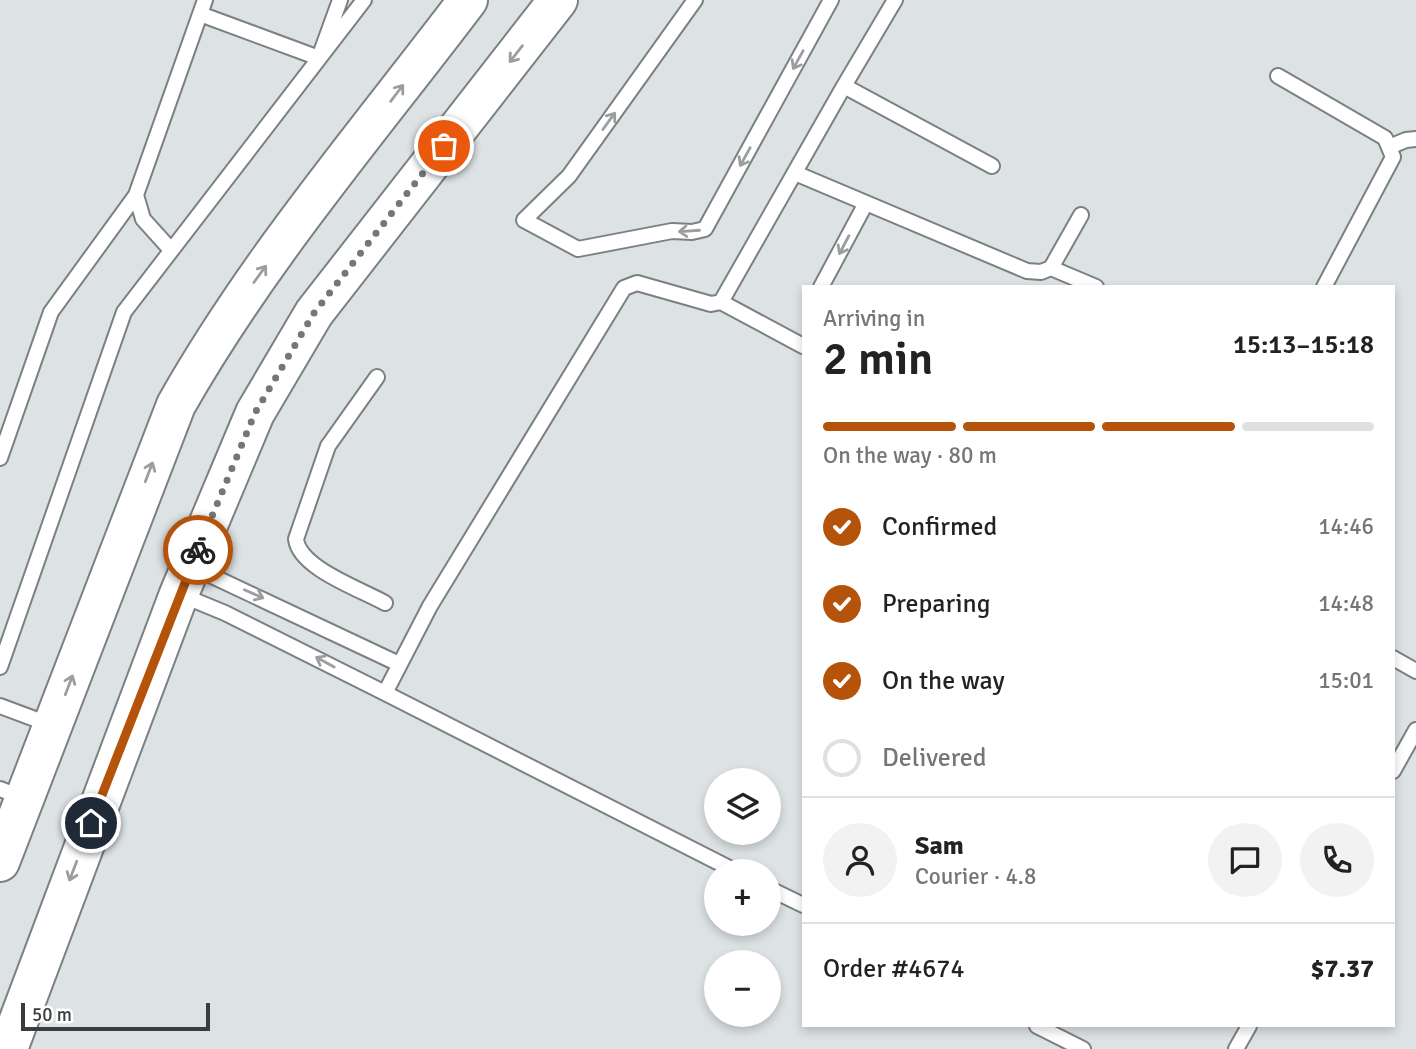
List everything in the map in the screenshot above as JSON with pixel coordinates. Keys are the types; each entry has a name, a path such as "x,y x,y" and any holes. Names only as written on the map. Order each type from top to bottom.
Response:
{"street":[{"path":"0,862 12,794 53,726 176,405 210,345 258,276 468,0"},
{"path":"8,1049 186,580 255,413 314,313 558,0"}],"lane":[{"path":"319,58 340,0"},
{"path":"0,667 124,312 364,0"},
{"path":"695,0 569,176 524,220 578,249 672,232 705,229 831,0"},
{"path":"720,302 895,0"},
{"path":"0,458 51,312 136,195 203,7 319,58"},
{"path":"1278,76 1385,138 1393,157 1325,285"},
{"path":"844,86 992,166"},
{"path":"1389,147 1406,139 1416,139"},
{"path":"794,173 1027,271 1041,272 1051,268 1081,215"},
{"path":"136,195 143,219 171,250"},
{"path":"822,285 866,203"},
{"path":"1051,268 1091,285"},
{"path":"386,693 399,664 624,288 637,283 711,304 720,302 802,345"},
{"path":"377,377 328,446 296,538 297,548 307,561 385,603"},
{"path":"186,580 399,664"},
{"path":"186,580 225,613 712,859"},
{"path":"1395,660 1416,671"},
{"path":"0,706 53,726"},
{"path":"1395,767 1416,730"},
{"path":"781,894 802,905"},
{"path":"1039,1027 1083,1049"},
{"path":"1236,1049 1249,1027"}],"way so far":[{"path":"198,550 255,413 314,313 444,146"}],"route":[{"path":"91,823 198,550"}]}
